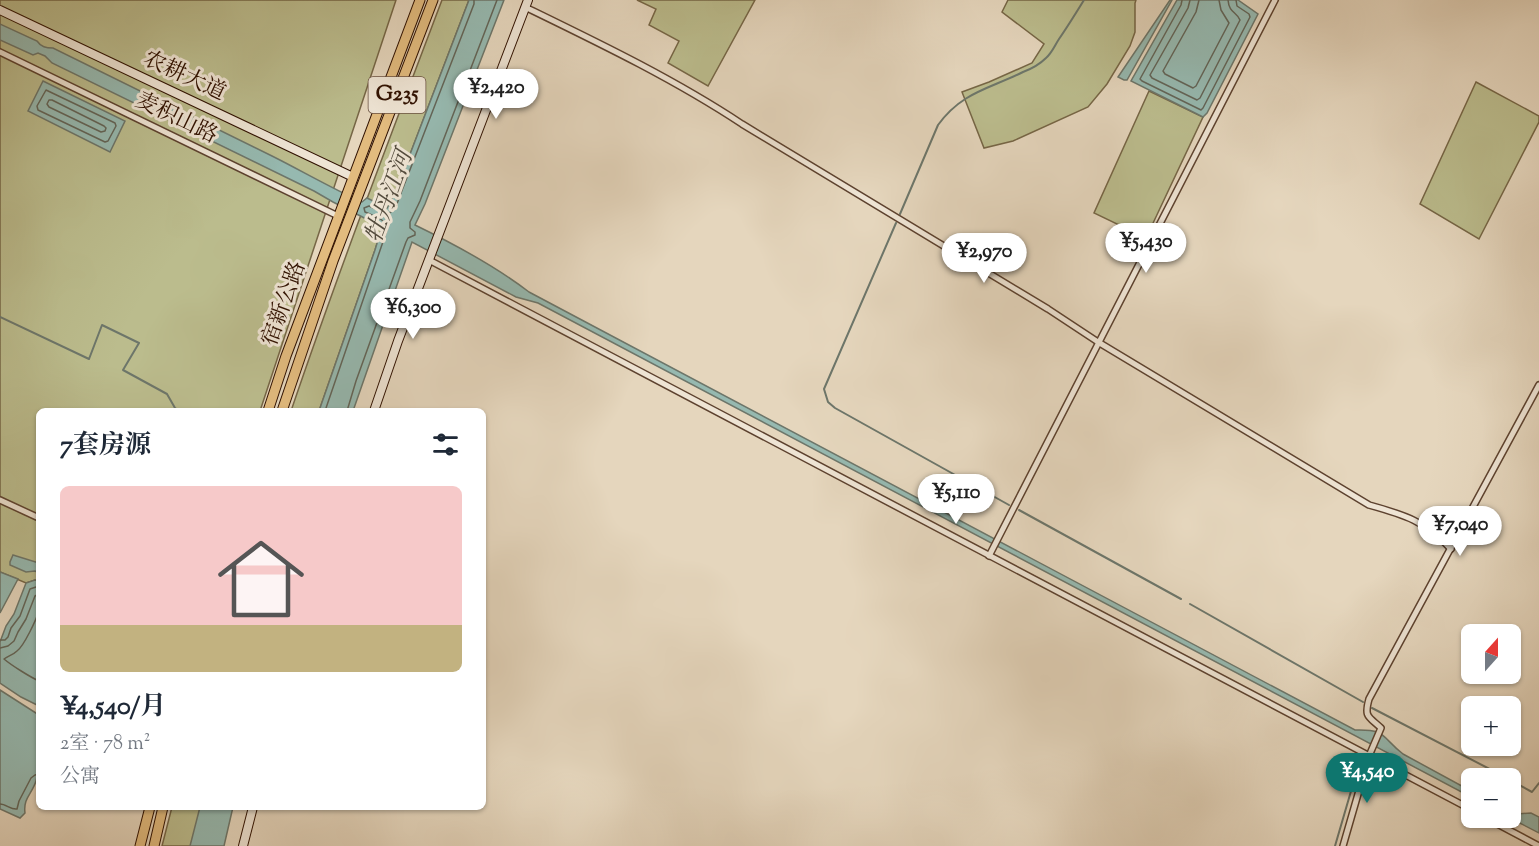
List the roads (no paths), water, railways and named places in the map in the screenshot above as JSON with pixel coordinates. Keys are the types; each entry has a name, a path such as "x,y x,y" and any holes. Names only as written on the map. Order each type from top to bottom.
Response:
{"highway":[{"name":"G235","path":"351,181 420,0"},
{"name":"宿新公路","path":"283,408 333,261 433,0"},
{"name":"宿新公路","path":"269,408 351,181"},
{"path":"140,846 149,810"},
{"path":"154,846 162,810"}],"street":[{"path":"990,553 1275,0"},
{"path":"376,408 398,341 526,4 693,93 1098,342 1369,505 1397,513 1429,528 1451,549"},
{"name":"农耕大道","path":"0,10 351,181"},
{"name":"麦积山路","path":"0,52 339,214"},
{"path":"430,259 990,553 1461,804"},
{"path":"1343,846 1369,756 1381,729 1367,717 1365,712 1369,699 1539,385"},
{"path":"0,500 36,517"},
{"path":"243,846 252,810"},
{"path":"1505,828 1539,846"}],"water":[{"path":"469,0 504,0 415,225 474,256 529,292 1355,730 1373,731 1383,735 1403,754 1461,786 1461,792 538,303 516,297 412,242 354,408 320,408 382,227 314,191 52,63 45,56 38,53 33,55 0,40 0,24 272,156 350,197 362,202 367,198 387,208 396,191"},
{"path":"1172,0 1127,80 1118,77"},
{"path":"1177,0 1238,0 1258,14 1203,117 1131,81"},
{"path":"43,81 125,121 110,152 28,111"},
{"path":"13,555 36,562 36,572 26,572 10,565"},
{"path":"0,572 18,579 0,613"},
{"path":"36,580 36,704 0,683 0,642 26,583"},
{"path":"0,690 36,713 36,780 27,800 25,813 20,818 0,809"},
{"path":"199,810 232,810 224,846 190,846"},
{"path":"1531,813 1539,817 1539,833 1521,824 1521,814"}],"waterway":[{"path":"900,214 938,125 947,114 966,98 1044,60 1084,0"},
{"path":"896,223 824,389 828,402 1009,505"},
{"path":"0,317 89,359 102,325 139,343 123,370 167,394 175,408"},
{"path":"1019,510 1181,599"},
{"path":"1190,604 1363,702"},
{"path":"1372,708 1488,768"},
{"path":"1335,846 1356,774"},
{"path":"1521,786 1532,792 1539,783"}],"water label":[{"name":"牡丹江河","path":"390,197"}]}
